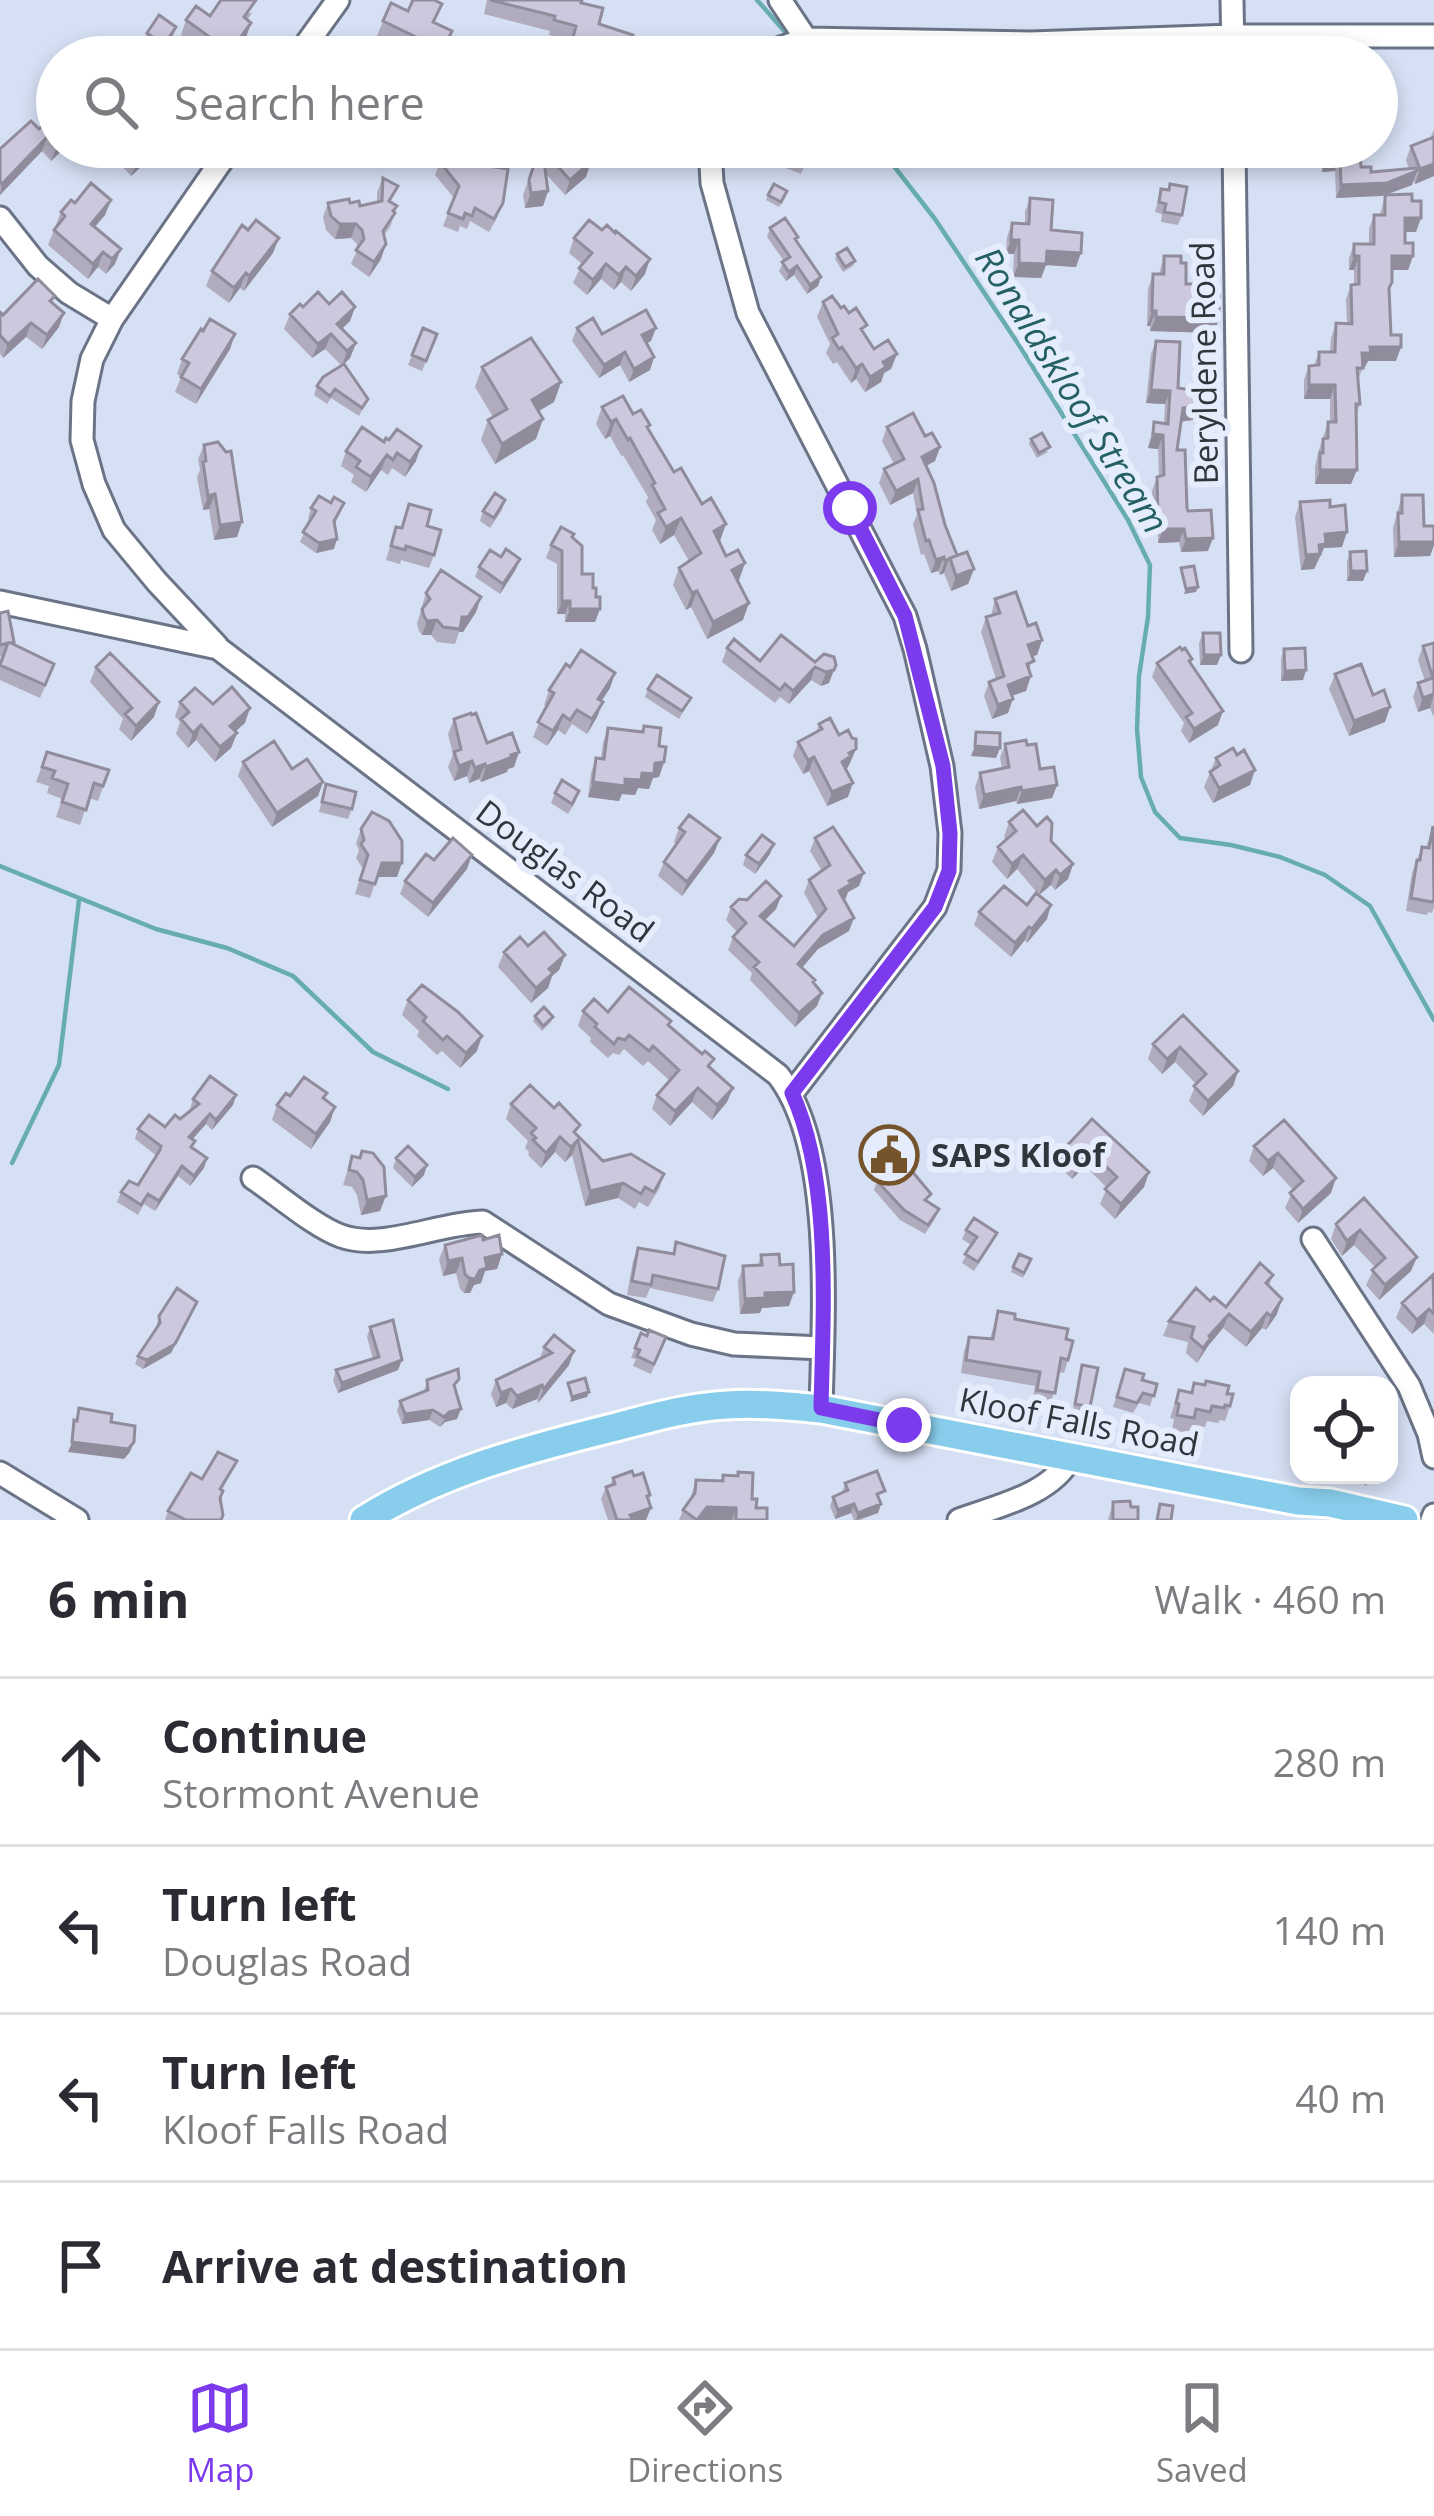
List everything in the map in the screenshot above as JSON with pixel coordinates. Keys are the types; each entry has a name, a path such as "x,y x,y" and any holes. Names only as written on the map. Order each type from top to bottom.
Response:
{"main road":[{"name":"Kloof Falls Road","path":"364,1520 400,1497 554,1442 662,1415 722,1405 771,1404 821,1408 1388,1518"},
{"name":"Kloof Falls Road","path":"1298,1501 1333,1520"}],"street":[{"path":"312,36 338,0"},
{"path":"780,0 804,36"},
{"path":"1232,0 1233,36"},
{"path":"1398,39 1434,37"},
{"path":"216,168 112,319 92,359 83,401 82,440 114,530 218,648"},
{"path":"711,168 748,313 905,616 943,766 950,833 949,871 935,907 792,1093"},
{"name":"Beryldene Road","path":"1234,168 1241,651"},
{"path":"0,218 38,266 69,293 112,319"},
{"name":"Douglas Road","path":"0,602 218,648 778,1075 792,1093 808,1144 822,1244 821,1408"},
{"path":"253,1178 336,1235 375,1240 482,1222 609,1304 734,1344 822,1348"},
{"path":"1313,1239 1409,1386 1434,1456"},
{"path":"959,1520 1030,1493 1064,1471 1071,1457"},
{"path":"0,1473 76,1520"}],"building":[{"path":"221,0 256,0 244,17 251,23 242,36 208,36 186,20 196,6 210,16"},
{"path":"413,0 442,4 433,22 452,31 450,36 414,36 383,21 391,3 408,11"},
{"path":"490,0 582,0 603,8 599,24 633,35 573,36 576,26 554,20 555,16"},
{"path":"159,15 176,27 170,36 147,33"},
{"path":"31,121 36,126 36,148 2,184 0,149"},
{"path":"1434,137 1434,164 1420,169 1411,146"},
{"path":"445,168 508,169 503,203 494,219 475,208 472,216 465,213 463,219 448,213 459,186"},
{"path":"533,168 545,168 548,191 531,193"},
{"path":"559,168 584,168 570,180"},
{"path":"1340,168 1417,171 1387,183 1341,185"},
{"path":"383,178 398,186 389,201 397,206 383,231 386,244 374,262 356,250 364,239 362,230 356,224 340,224 331,216 328,203 349,199 350,203 359,201 360,206 382,201"},
{"path":"91,183 111,200 91,224 121,249 112,259 103,252 93,264 54,230 65,216 61,212"},
{"path":"774,184 787,191 781,202 768,195"},
{"path":"1170,184 1187,187 1182,215 1164,212 1166,204 1159,202 1161,189 1169,190"},
{"path":"1412,194 1412,201 1421,201 1421,218 1405,218 1405,243 1413,243 1413,256 1392,256 1389,288 1391,335 1401,335 1401,347 1370,347 1371,353 1362,353 1363,368 1357,368 1357,470 1320,470 1328,422 1336,422 1335,385 1309,385 1309,366 1319,365 1319,352 1335,352 1336,323 1352,324 1351,285 1359,284 1354,244 1374,244 1374,215 1385,215 1385,195"},
{"path":"1030,198 1053,200 1051,230 1082,233 1081,253 1047,251 1046,264 1019,263 1019,240 1011,240 1012,223 1029,224"},
{"path":"785,218 821,277 810,285 797,266 789,272 782,262 790,257 770,228"},
{"path":"256,220 279,238 234,288 212,271 242,225 248,230"},
{"path":"589,220 602,230 607,225 650,259 636,276 626,267 619,275 606,264 593,280 579,268 592,253 574,238"},
{"path":"847,248 855,261 845,267 837,254"},
{"path":"1164,256 1181,256 1181,263 1186,263 1186,284 1195,284 1197,290 1219,290 1219,318 1156,317 1153,274 1164,274"},
{"path":"38,279 55,296 50,301 64,313 47,335 31,323 8,344 0,335 0,312 3,315"},
{"path":"318,292 329,304 342,292 355,307 337,324 356,343 347,351 331,334 318,344 290,314"},
{"path":"832,296 849,313 856,308 867,325 861,329 874,349 888,340 897,354 870,377 862,364 856,368 832,338 838,334 823,302"},
{"path":"646,310 656,328 642,335 654,357 634,369 625,352 604,365 577,328 593,318 602,334"},
{"path":"210,319 235,334 201,389 181,377 189,363 182,359"},
{"path":"423,328 437,334 426,361 412,355"},
{"path":"531,338 561,382 532,400 543,419 502,444 488,420 507,409 482,367"},
{"path":"1156,341 1180,342 1178,388 1198,391 1197,406 1183,408 1177,450 1185,450 1188,511 1211,510 1213,538 1186,539 1184,529 1163,529 1163,519 1158,519 1163,435 1153,434 1154,422 1168,424 1170,391 1151,390"},
{"path":"344,364 368,399 362,408 335,389 330,396 317,386"},
{"path":"623,396 633,414 641,410 674,472 681,468 702,504 711,498 726,524 714,531 726,556 738,550 745,563 732,570 749,603 713,622 679,568 701,553 681,518 666,527 658,513 665,509 655,483 630,438 602,407"},
{"path":"913,413 925,436 932,433 940,447 922,457 957,555 945,561 944,557 936,560 926,541 918,510 923,509 918,479 896,491 884,469 904,459 887,427"},
{"path":"362,427 384,442 397,429 421,446 410,462 397,453 393,460 387,455 371,477 356,467 360,461 346,451"},
{"path":"1042,433 1050,447 1039,453 1031,439"},
{"path":"218,442 226,452 231,451 242,522 220,525 215,494 208,496 204,445"},
{"path":"495,493 505,500 494,518 483,511"},
{"path":"1402,495 1423,495 1424,526 1434,526 1434,542 1399,542"},
{"path":"319,496 344,503 334,521 337,539 319,543 303,532"},
{"path":"1330,500 1330,507 1345,505 1347,532 1325,534 1320,554 1306,555 1300,502"},
{"path":"409,504 431,510 427,526 441,530 434,555 391,546"},
{"path":"561,527 582,546 582,574 593,574 600,609 570,609 570,601 562,601 562,551 551,545"},
{"path":"506,549 520,559 503,584 479,567 490,550 501,557"},
{"path":"1366,551 1367,571 1351,571 1350,552"},
{"path":"967,552 974,569 956,576 950,558"},
{"path":"1194,566 1198,587 1186,589 1181,568"},
{"path":"441,570 481,597 468,617 462,617 460,629 443,627 424,616 422,609 430,599 426,593"},
{"path":"1016,592 1028,626 1036,623 1042,640 1028,645 1034,661 1027,664 1031,676 1008,685 1013,699 998,705 989,682 1004,676 986,617 1000,613 995,599"},
{"path":"8,611 11,643 54,664 45,685 0,665 8,643 0,645 0,613"},
{"path":"1203,633 1220,633 1221,655 1204,655"},
{"path":"781,635 815,662 824,654 834,657 834,670 815,667 793,691 785,684 780,690 727,648 734,639 760,661"},
{"path":"1434,643 1434,694 1423,698 1418,683 1433,678 1423,646"},
{"path":"1180,647 1223,711 1194,729 1186,717 1192,713 1157,663"},
{"path":"1305,648 1306,670 1285,671 1284,649"},
{"path":"581,650 615,673 592,719 577,710 570,720 563,715 553,731 538,722 554,693 549,690"},
{"path":"110,653 159,702 136,726 125,714 132,708 96,667"},
{"path":"1361,664 1373,695 1384,690 1390,707 1354,721 1335,674"},
{"path":"657,675 691,698 682,711 648,689"},
{"path":"232,687 250,708 230,726 237,733 220,747 201,725 193,733 181,719 189,712 180,702 195,688 213,704"},
{"path":"476,713 487,743 512,733 519,752 486,767 475,768 472,761 459,766 454,752 461,749 454,719"},
{"path":"830,718 839,735 848,730 856,739 856,749 842,762 853,783 832,792 814,757 808,760 798,742 822,729 819,724"},
{"path":"644,726 661,728 659,746 666,747 664,762 655,763 654,774 642,773 641,780 625,779 625,786 593,782 596,758 604,759 608,728 643,732"},
{"path":"976,732 1000,733 1000,748 975,746"},
{"path":"1026,740 1027,745 1036,744 1040,769 1054,767 1057,785 984,795 980,773 1009,767 1005,744"},
{"path":"274,741 292,769 307,759 323,782 277,813 243,762"},
{"path":"1233,748 1237,755 1244,750 1255,770 1219,788 1210,772 1220,765 1216,758"},
{"path":"47,752 109,770 103,786 94,783 86,810 62,802 68,784 52,778 55,771 42,767"},
{"path":"562,780 579,791 572,804 555,793"},
{"path":"326,784 356,792 352,809 322,802"},
{"path":"1023,810 1037,826 1047,817 1052,823 1051,841 1073,864 1060,875 1056,870 1045,880 1023,855 1012,864 998,847 1016,831 1009,822"},
{"path":"372,812 389,821 402,841 402,863 382,863 375,884 360,880 368,855 361,844 361,829"},
{"path":"689,815 720,838 687,882 664,862 685,832 679,828"},
{"path":"1433,826 1432,902 1411,898 1417,860 1422,847 1429,848"},
{"path":"833,827 864,873 839,891 854,918 823,935 798,964 822,993 799,1013 754,967 759,962 733,937 746,923 731,907 739,899 747,900 766,881 781,896 760,916 794,946 826,909 809,880 830,865 815,838"},
{"path":"762,835 774,844 759,864 746,855"},
{"path":"453,838 472,855 433,903 405,881 426,854 434,860"},
{"path":"1004,886 1027,905 1036,893 1051,905 1015,943 979,912"},
{"path":"544,932 565,955 536,988 504,952 520,937 528,946"},
{"path":"422,985 482,1036 466,1053 447,1036 443,1040 408,1000"},
{"path":"629,987 702,1054 705,1051 714,1059 708,1066 733,1088 717,1105 698,1088 675,1111 657,1095 679,1070 653,1046 649,1051 629,1035 614,1044 583,1011 594,999 608,1012"},
{"path":"544,1007 553,1017 543,1026 535,1016"},
{"path":"1183,1015 1238,1071 1208,1101 1194,1086 1206,1074 1180,1047 1167,1059 1153,1044"},
{"path":"210,1076 236,1095 216,1120 210,1114 189,1137 195,1141 191,1147 207,1158 194,1176 182,1166 159,1201 148,1194 141,1205 121,1192 129,1181 138,1185 161,1146 138,1129 149,1115 165,1127 175,1115 180,1119 199,1104 193,1099"},
{"path":"304,1077 327,1093 323,1098 335,1107 316,1134 277,1105"},
{"path":"530,1085 554,1108 559,1103 580,1125 574,1132 603,1161 631,1154 664,1174 654,1192 645,1187 641,1194 623,1183 590,1191 578,1140 571,1147 560,1137 546,1153 533,1140 531,1133 536,1128 511,1104"},
{"path":"1092,1119 1149,1172 1121,1204 1105,1189 1117,1177 1090,1151 1078,1164 1063,1150"},
{"path":"1284,1120 1336,1178 1303,1209 1290,1193 1303,1181 1278,1153 1268,1161 1254,1146"},
{"path":"871,1134 901,1154 895,1164 865,1145"},
{"path":"408,1146 427,1165 415,1177 396,1158"},
{"path":"362,1151 373,1153 384,1167 386,1196 367,1200 363,1180 349,1170 352,1156 360,1158"},
{"path":"901,1158 931,1194 925,1200 939,1209 928,1225 904,1210 877,1181"},
{"path":"1364,1198 1417,1257 1385,1285 1372,1270 1385,1258 1360,1230 1347,1241 1336,1224"},
{"path":"974,1218 997,1233 978,1262 965,1254 977,1237 966,1230"},
{"path":"482,1235 483,1240 499,1235 502,1254 485,1258 487,1268 475,1279 469,1278 462,1258 448,1261 445,1245"},
{"path":"676,1242 725,1256 718,1289 653,1275 651,1285 632,1281 638,1248 674,1254"},
{"path":"779,1254 780,1265 793,1264 794,1292 745,1299 743,1266 762,1265 761,1255"},
{"path":"1019,1254 1031,1259 1024,1273 1013,1267"},
{"path":"1260,1263 1273,1275 1266,1283 1282,1299 1271,1316 1267,1313 1251,1332 1229,1314 1203,1348 1191,1338 1194,1327 1169,1321 1196,1288 1226,1307"},
{"path":"1433,1275 1434,1314 1429,1309 1417,1320 1402,1303"},
{"path":"177,1288 197,1302 175,1344 147,1360 138,1356 160,1323 159,1316"},
{"path":"998,1311 1068,1329 1066,1339 1073,1341 1068,1360 1061,1358 1055,1393 1037,1390 1040,1372 966,1360 969,1337 993,1339"},
{"path":"393,1320 402,1360 342,1383 336,1370 379,1357 370,1327"},
{"path":"649,1330 666,1337 654,1364 637,1356 640,1350 635,1348 641,1333 647,1336"},
{"path":"554,1335 574,1351 544,1389 542,1385 517,1396 511,1389 501,1393 496,1380 552,1353 544,1347"},
{"path":"1082,1365 1098,1368 1090,1407 1075,1404"},
{"path":"458,1369 454,1385 461,1409 444,1417 433,1410 405,1414 400,1401 428,1390 427,1380"},
{"path":"1125,1369 1157,1384 1154,1396 1143,1393 1137,1403 1117,1397"},
{"path":"585,1378 589,1392 572,1397 568,1383"},
{"path":"1206,1381 1229,1386 1230,1406 1212,1406 1210,1412 1196,1409 1194,1418 1177,1415 1179,1390 1192,1393 1194,1383 1205,1385"},
{"path":"79,1408 112,1414 111,1422 135,1426 134,1442 128,1449 72,1442"},
{"path":"218,1452 237,1461 220,1489 221,1520 186,1520 168,1511 191,1473 202,1479"},
{"path":"632,1471 634,1476 643,1473 651,1508 630,1515 633,1520 617,1520 606,1487 615,1484 613,1478"},
{"path":"877,1471 885,1491 877,1494 881,1504 858,1513 854,1504 838,1510 833,1497 848,1490 845,1483"},
{"path":"738,1472 753,1473 752,1499 757,1499 756,1508 767,1508 767,1520 736,1520 736,1508 707,1507 697,1520 683,1510 695,1493 696,1480 723,1481 723,1475 738,1476"},
{"path":"1130,1501 1131,1507 1138,1507 1138,1520 1113,1520 1113,1502"},
{"path":"1160,1504 1173,1506 1171,1520 1157,1520"}],"waterway":[{"name":"Ronaldskloof Stream","path":"757,0 786,33"},
{"name":"Ronaldskloof Stream","path":"895,168 1019,345 1128,520 1150,565 1137,729 1141,777 1155,812 1180,838 1280,857 1325,875 1370,906 1434,1020"},
{"path":"0,866 156,929 227,948 293,976 373,1052 448,1089"},
{"path":"12,1163 59,1065 79,900"}],"place":[{"name":"SAPS Kloof","path":"889,1155"}],"route":[{"path":"850,508 905,616 915,649 943,766 949,871 935,907 792,1093 805,1126 822,1244 821,1408 904,1425"}]}
